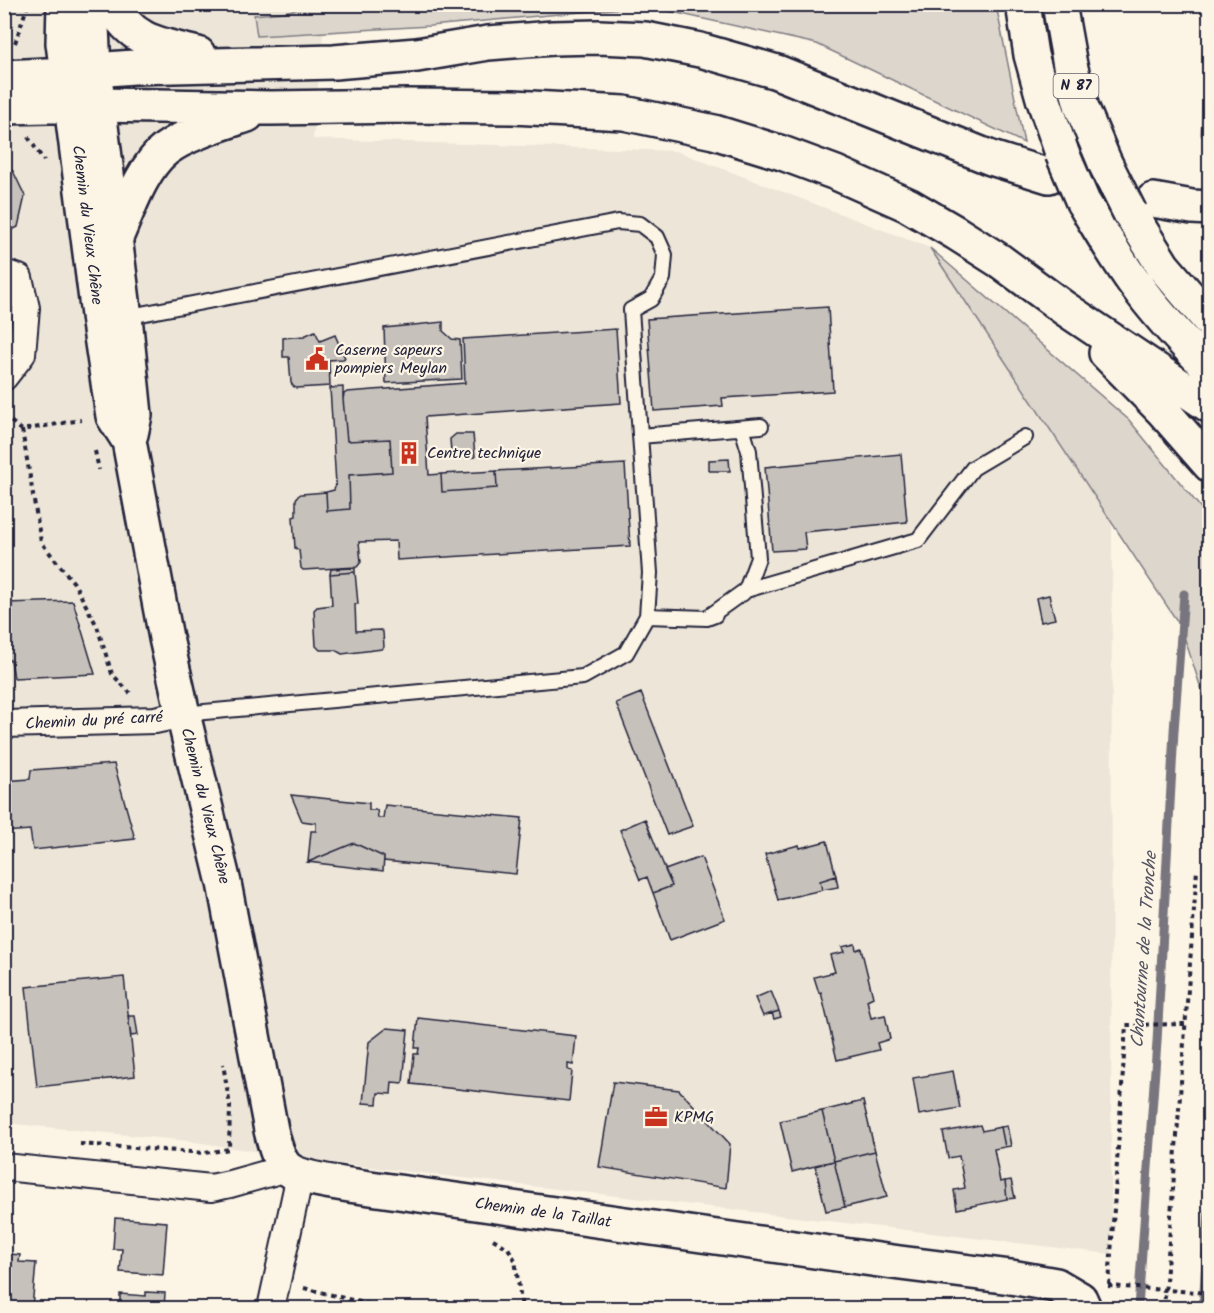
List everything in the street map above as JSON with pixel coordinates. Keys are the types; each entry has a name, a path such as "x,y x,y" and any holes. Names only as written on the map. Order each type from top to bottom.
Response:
{"main road":[{"name":"Chemin du Vieux Chêne","path":"64,4 63,44 80,72"},
{"name":"Chemin du Vieux Chêne","path":"91,4 80,72 112,320 135,415 129,441 166,638 169,717 224,883 271,1130 277,1151 294,1171"},
{"path":"112,4 129,29 145,39 240,64"},
{"path":"1023,4 1031,55 1043,98 1055,164 1083,202 1132,280 1169,327 1209,369"},
{"name":"N 87","path":"1059,4 1070,65 1082,108 1105,163 1141,206 1163,266 1209,321"},
{"path":"4,77 134,67 334,62 417,55 488,43 553,38 645,39 700,50 777,72 990,158 1055,164"},
{"name":"Chemin du Vieux Chêne","path":"85,105 114,242 112,320"},
{"path":"4,107 85,105 524,108 624,113 714,132 836,173 908,205 956,232 1000,261 1064,308 1209,406"},
{"path":"114,242 142,178 164,150 218,124 271,108"},
{"path":"1141,206 1182,205 1209,208"},
{"path":"1064,308 1163,411 1209,465"},
{"name":"Chemin de la Taillat","path":"294,1171 356,1186 1056,1284 1091,1298"}],"street":[{"path":"4,273 19,278 26,308 22,354 4,377"},
{"name":"Chemin du pré carré","path":"4,724 169,717"},
{"name":"Chemin de la Taillat","path":"4,1167 211,1188 265,1173 294,1171"},
{"path":"271,1308 294,1171"}],"lane":[{"path":"112,320 618,222 640,224 657,237 665,255 663,278 651,299 632,310 650,573 647,616 626,653 583,677 169,717"},
{"path":"640,436 761,426"},
{"path":"647,616 707,618 726,610 746,590 758,558 749,451 742,428"},
{"path":"746,590 918,540 973,468 1025,437"}],"path":[{"path":"15,43 28,4"},
{"path":"4,416 22,430 41,542 74,583 97,626 112,674 169,717"},
{"path":"22,430 88,418"},
{"path":"1164,1308 1197,870"},
{"path":"1091,1298 1126,1025 1186,1024"},
{"path":"75,1143 205,1153 229,1149"},
{"path":"485,1238 495,1240 508,1248 514,1260 522,1308"},
{"path":"277,1281 384,1308"},
{"path":"1126,1287 1209,1293"}],"shaded area":[{"path":"321,4 996,5 1024,143 817,44 645,6 430,26 257,36 254,15 284,12"},
{"path":"4,5 619,5 323,34 313,139 676,151 930,248 1112,485 1111,1254 310,1160 189,1141 5,1123"},
{"path":"930,248 1129,420 1209,518 1209,713 1181,627"}],"building":[{"path":"4,167 13,171 25,196 18,227 4,234"},
{"path":"828,307 833,391 722,398 723,406 654,411 647,319"},
{"path":"443,322 443,331 452,339 460,340 462,379 386,383 384,328"},
{"name":"Centre technique","path":"616,329 621,403 425,417 429,475 441,474 442,492 497,488 496,471 625,464 630,546 397,560 396,541 359,542 361,562 357,567 303,570 301,568 299,550 295,548 293,517 296,516 298,496 326,492 327,511 350,509 349,475 392,472 390,439 347,441 344,394 465,383 463,339"},
{"name":"Caserne sapeurs pompiers Meylan","path":"315,331 320,341 335,335 345,358 329,360 330,386 296,388 291,383 289,357 283,357 283,338 304,336"},
{"path":"343,387 347,441 390,439 392,472 349,475 350,509 327,511 326,492 334,490 336,484 330,388"},
{"path":"456,434 473,434 475,457 457,458 451,452 450,439"},
{"path":"901,454 907,522 804,532 806,549 772,551 765,467"},
{"path":"729,459 730,471 709,471 709,460"},
{"path":"496,471 497,488 442,492 441,474"},
{"path":"355,568 355,572 330,574 331,569"},
{"path":"355,572 358,604 355,604 356,631 381,630 384,647 342,654 335,650 320,650 316,646 314,610 317,607 332,605 330,574"},
{"path":"1049,595 1055,619 1041,622 1036,598"},
{"path":"4,596 5,603 73,601 95,674 14,678 11,660 4,660"},
{"path":"641,693 693,826 667,835 616,703"},
{"path":"114,764 135,839 33,850 30,830 4,832 4,781 30,779 31,770"},
{"path":"291,795 369,803 369,810 377,810 378,818 383,818 385,805 522,818 516,874 384,861 384,857 354,843 308,862 311,831 316,831 316,823 302,821"},
{"path":"645,819 672,886 653,893 647,877 640,880 620,830"},
{"path":"827,841 836,876 820,881 822,890 778,900 765,854 799,845 800,848"},
{"path":"354,843 384,857 383,871 308,862"},
{"path":"701,857 725,919 670,940 653,893 672,886 665,870"},
{"path":"836,876 838,887 822,890 820,881"},
{"path":"855,944 856,950 861,948 873,997 867,1000 871,1018 885,1015 890,1039 877,1043 879,1050 837,1060 821,992 819,993 814,977 835,972 830,955 844,952 842,947"},
{"path":"124,977 135,1076 37,1087 26,987"},
{"path":"771,991 779,1011 763,1016 755,998"},
{"path":"779,1011 781,1017 774,1019 772,1013"},
{"path":"128,1016 135,1016 138,1035 131,1036"},
{"path":"418,1018 576,1036 573,1065 568,1064 568,1070 572,1071 569,1101 411,1084 414,1054 418,1054 419,1048 415,1048"},
{"path":"387,1028 408,1030 403,1083 392,1082 391,1094 378,1093 377,1104 363,1103 369,1042"},
{"path":"953,1071 960,1108 919,1115 913,1078"},
{"name":"KPMG","path":"613,1082 679,1090 730,1144 726,1188 599,1167"},
{"path":"863,1101 875,1151 834,1161 822,1111"},
{"path":"822,1111 834,1161 792,1172 780,1121"},
{"path":"980,1125 982,1131 1001,1127 1005,1147 994,1149 1000,1182 1005,1181 1007,1199 957,1209 954,1190 965,1188 959,1156 948,1158 943,1132"},
{"path":"1007,1126 1011,1146 1005,1147 1001,1127"},
{"path":"875,1151 887,1197 845,1207 834,1161"},
{"path":"834,1161 845,1207 826,1211 815,1165"},
{"path":"1011,1180 1015,1198 1007,1199 1005,1181"},
{"path":"115,1218 167,1222 163,1275 120,1272 122,1249 113,1249"},
{"path":"10,1254 20,1255 19,1262 36,1263 32,1308 4,1308 4,1260 9,1261"},
{"path":"146,1292 165,1293 164,1308 120,1308 120,1294 146,1296"}],"waterway":[{"name":"Chantourne de la Tronche","path":"1205,134 1210,45"},
{"name":"Chantourne de la Tronche","path":"1138,1308 1157,1042 1184,594"},
{"path":"1203,1308 1210,1195"}],"place":[{"name":"Caserne sapeurs pompiers Meylan","path":"317,359"},
{"name":"Centre technique","path":"409,453"},
{"name":"KPMG","path":"656,1117"}]}
